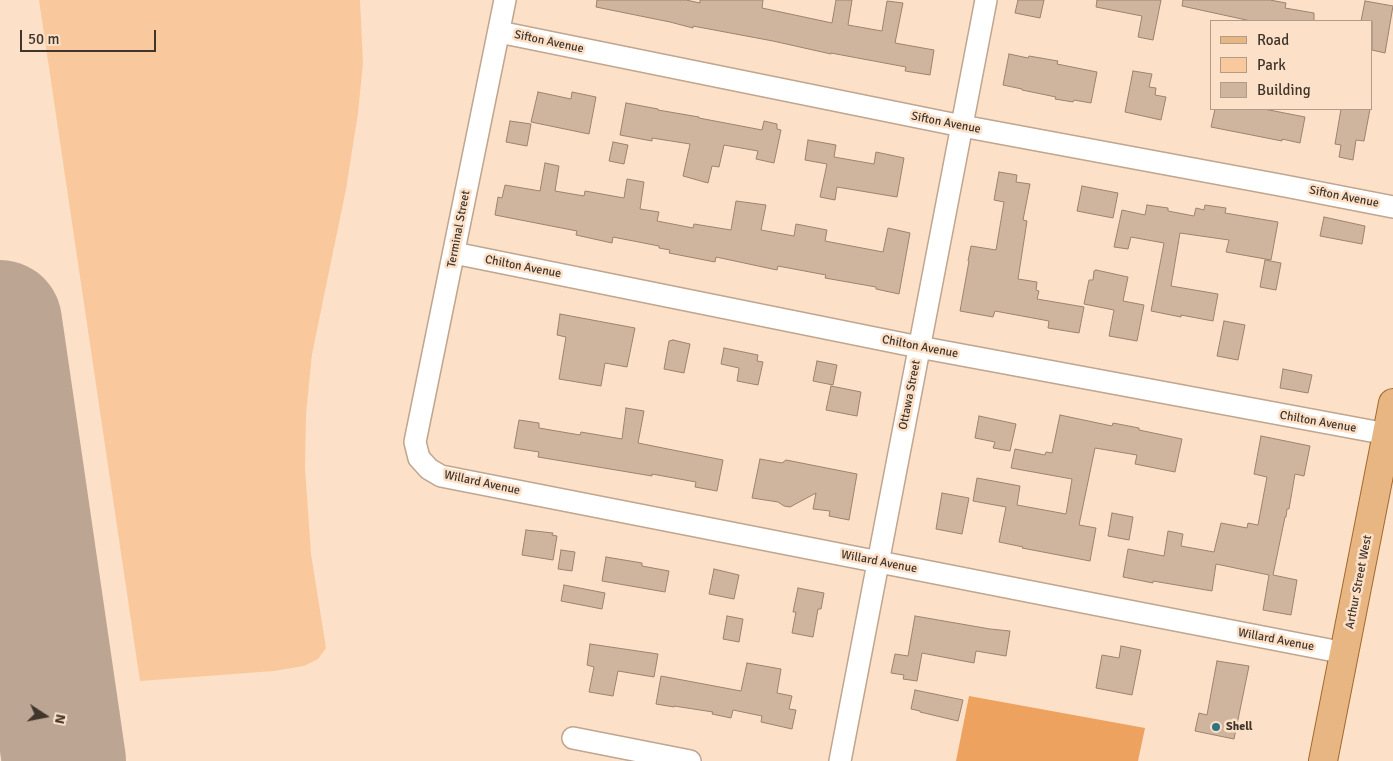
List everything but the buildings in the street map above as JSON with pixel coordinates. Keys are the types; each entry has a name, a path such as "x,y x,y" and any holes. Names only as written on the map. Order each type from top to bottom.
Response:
{"main road":[{"name":"Arthur Street West","path":"1323,761 1393,403"}],"street":[{"name":"Terminal Street","path":"419,458 416,442 505,0"},
{"name":"Ottawa Street","path":"840,761 986,0"},
{"name":"Sifton Avenue","path":"499,32 962,126 1393,207"},
{"name":"Chilton Avenue","path":"454,253 919,347 1387,434"},
{"name":"Willard Avenue","path":"419,458 429,469 441,476 1345,652"},
{"path":"573,738 690,761"}],"green space":[{"path":"39,0 360,0 363,63 358,113 346,189 312,354 306,414 305,468 311,554 326,648 318,659 304,666 274,671 140,681"}],"shaded area":[{"path":"969,696 1145,728 1138,761 956,761"}],"runway":[{"path":"0,322 64,761"}],"place":[{"name":"Shell","path":"1216,727"}]}
